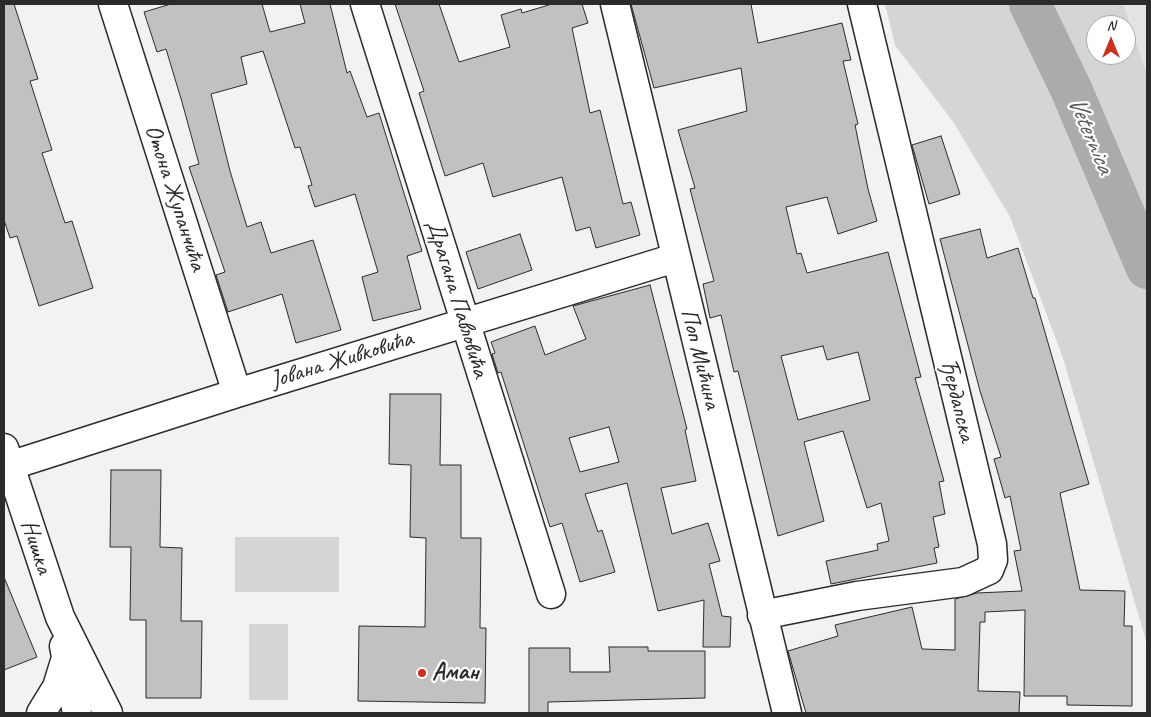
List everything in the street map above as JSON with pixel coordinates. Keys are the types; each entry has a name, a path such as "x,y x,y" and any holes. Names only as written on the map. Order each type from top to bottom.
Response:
{"street":[{"name":"Отона Жупанчића","path":"113,4 237,392"},
{"name":"Драгана Павловића","path":"365,4 551,594"},
{"name":"Поп Мићина","path":"615,4 675,258 787,713"},
{"name":"Ђердапска","path":"762,615 857,596 963,582 989,570 993,560 992,544 862,4"},
{"name":"Јована Живковића","path":"7,457 237,392 675,258"},
{"name":"Нишка","path":"7,457 60,617"},
{"path":"60,617 77,713"},
{"path":"60,617 108,713"},
{"path":"41,713 57,686 66,658"}],"shaded area":[{"path":"885,4 1123,4 1127,15 1086,15 1086,65 1136,65 1136,42 1147,74 1147,644 1063,358 1010,217 954,123 895,45"},
{"path":"1123,4 1147,4 1147,74 1136,42 1136,15 1127,15"},
{"path":"235,537 339,537 339,592 235,592"},
{"path":"249,624 288,624 288,700 249,700"}],"building":[{"path":"4,4 14,4 38,79 30,81 52,150 42,153 65,223 72,221 93,288 39,306 17,236 10,238 4,220"},
{"path":"171,4 262,4 270,32 305,23 300,4 330,4 347,73 350,71 367,117 379,113 422,251 407,256 421,309 373,321 362,277 378,272 355,194 315,207 308,186 312,185 300,147 295,148 263,51 241,57 247,84 211,94 230,171 247,227 261,222 271,253 313,240 341,330 296,343 282,294 228,312 216,275 225,272 189,167 199,164 182,102 166,49 157,52 144,12"},
{"path":"395,4 439,4 459,62 510,47 501,15 521,9 522,13 552,4 582,4 588,23 572,28 590,113 600,110 623,204 631,202 640,235 596,248 590,227 576,231 562,177 493,197 483,163 445,176 419,93 424,91"},
{"path":"631,4 751,4 758,43 842,23 851,60 843,61 858,124 855,125 868,189 877,221 838,234 827,197 786,207 797,254 801,253 807,273 888,252 921,377 915,378 944,481 939,482 945,514 933,517 939,547 934,548 937,563 831,584 826,561 878,550 877,544 889,541 881,503 867,508 843,431 804,442 824,521 778,536 738,371 734,372 721,315 710,318 703,284 714,281 690,189 695,188 678,130 747,111 741,68 654,88","holes":["823,346 827,360 858,352 870,400 798,420 781,356"]},
{"path":"941,136 960,194 929,204 912,145"},
{"path":"980,229 987,258 1018,248 1033,298 1035,298 1089,484 1060,493 1080,590 1125,591 1124,626 1132,626 1132,706 1067,705 1067,696 1024,696 1025,610 985,612 985,622 980,622 978,691 1020,692 1019,713 806,713 788,651 838,636 835,625 912,607 922,649 955,650 955,599 977,593 1022,591 1014,551 1021,550 1010,496 1005,498 994,459 1001,457 980,391 940,239"},
{"path":"520,234 532,270 478,289 466,252"},
{"path":"650,285 687,429 685,430 696,481 661,488 672,534 708,523 720,561 709,564 722,616 731,617 730,647 703,647 704,600 658,611 627,483 585,494 598,532 602,530 615,572 580,582 562,523 550,527 501,372 498,373 492,354 495,353 491,342 535,326 545,355 586,339 573,306","holes":["609,427 619,462 580,472 569,438"]},
{"path":"390,394 441,394 440,465 461,465 461,538 481,538 480,628 486,628 485,703 358,701 359,626 425,627 426,538 410,537 411,465 389,464"},
{"path":"111,470 161,470 160,547 182,548 181,621 202,621 201,698 146,698 146,620 130,620 131,547 110,547"},
{"path":"4,577 37,657 4,670"},
{"path":"609,647 648,647 648,651 705,651 705,698 548,702 548,713 529,713 529,648 570,648 570,672 610,672"}],"waterway":[{"name":"Veternica","path":"1030,4 1071,89 1147,268"}],"place":[{"name":"Аман","path":"422,673"}]}
